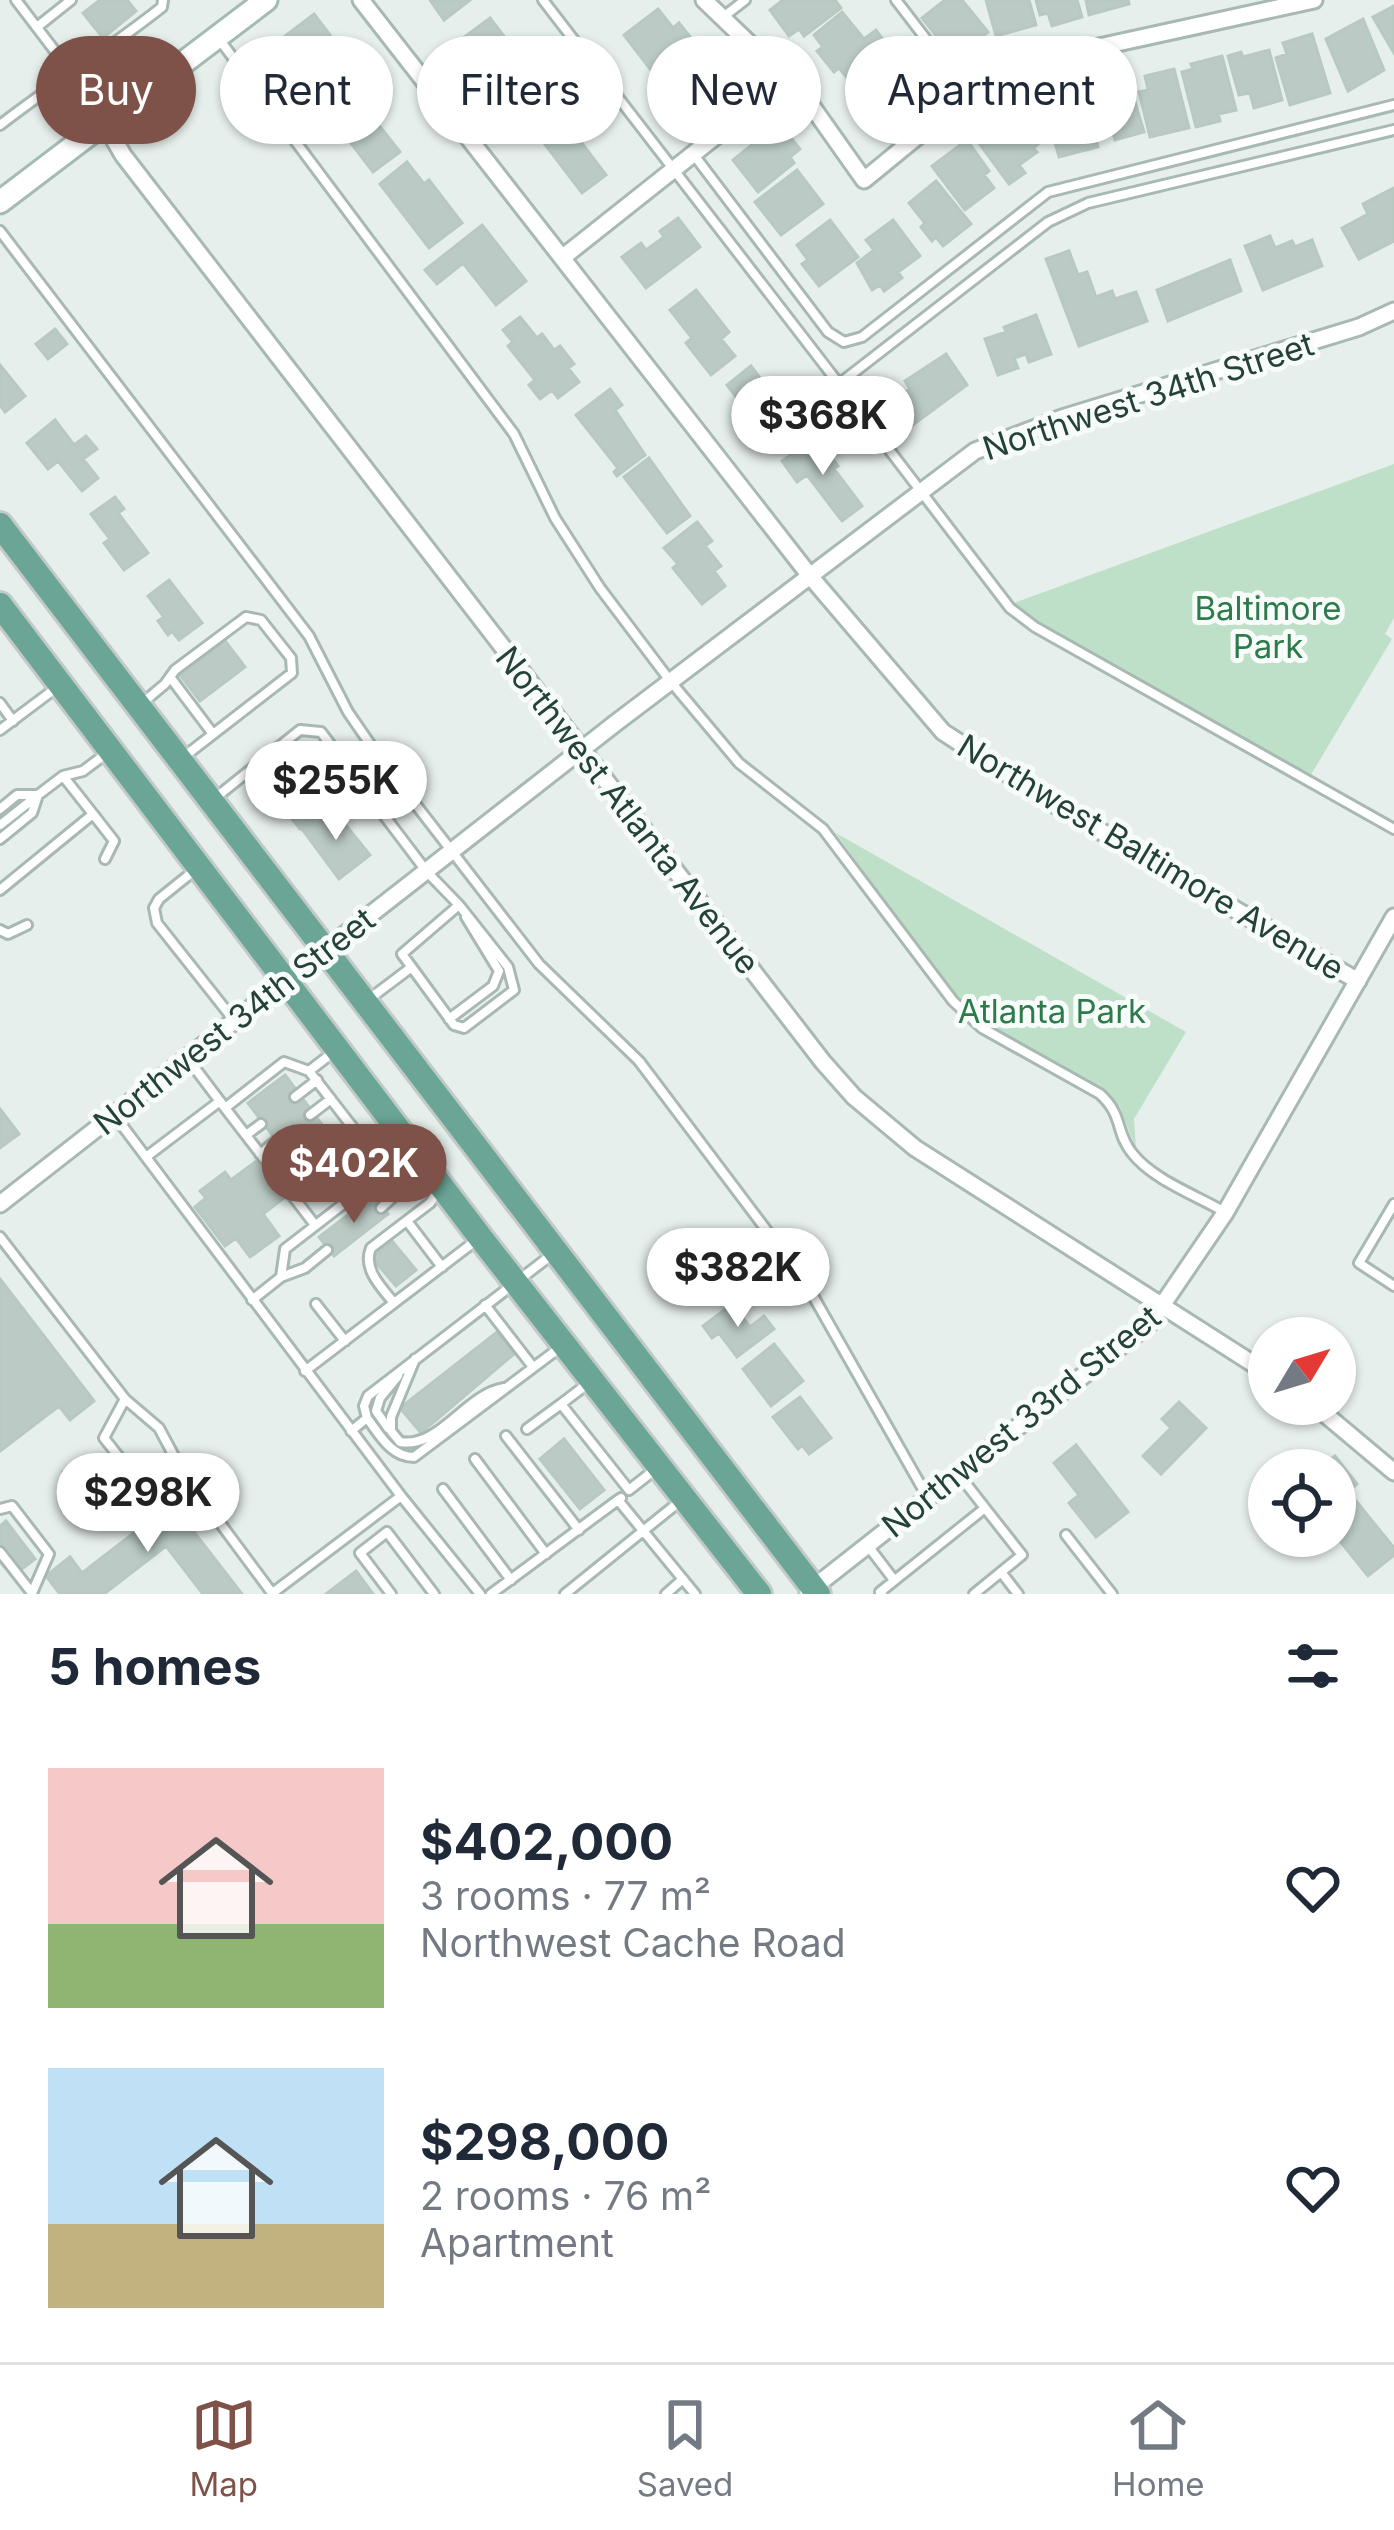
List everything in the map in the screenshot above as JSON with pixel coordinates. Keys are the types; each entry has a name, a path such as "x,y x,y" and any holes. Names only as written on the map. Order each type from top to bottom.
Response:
{"main road":[{"path":"196,54 266,0"},
{"path":"1,199 75,144"},
{"path":"0,525 813,1592"},
{"path":"0,605 480,1237 759,1594"}],"street":[{"name":"Northwest Baltimore Avenue","path":"361,0 810,576 943,732 1059,807 1358,981"},
{"path":"704,0 741,36"},
{"path":"1137,36 1264,5 1315,0"},
{"path":"821,119 864,180 908,144"},
{"name":"Northwest Atlanta Avenue","path":"118,144 582,751 854,1097 915,1148 1248,1361"},
{"path":"562,258 706,144"},
{"name":"Northwest 34th Street","path":"0,1204 919,490 975,452 1000,440 1359,328 1394,311"},
{"name":"Northwest 33rd Street","path":"813,1592 1163,1309 1225,1213 1394,917"},
{"path":"1338,1425 1394,1472"}],"lane":[{"path":"16,0 44,36"},
{"path":"37,27 71,0"},
{"path":"543,0 1010,608 1035,627 1394,829"},
{"path":"722,18 745,0"},
{"path":"896,0 924,36"},
{"path":"124,36 165,2"},
{"path":"218,38 514,434 555,518 600,588 739,763 823,829 953,1001 982,1028 1100,1094 1115,1109 1127,1148 1142,1163 1225,1213"},
{"path":"0,125 36,97"},
{"path":"694,154 828,332 844,342 862,337 1048,191 1394,105"},
{"path":"839,384 1048,222 1088,203 1394,130"},
{"path":"0,231 309,636 348,712 452,851 539,964 639,1061 804,1280 928,1498"},
{"path":"139,706 246,617 261,620 291,658 292,673 180,760"},
{"path":"170,677 213,734"},
{"path":"0,730 60,685"},
{"path":"0,703 13,721"},
{"path":"211,801 300,730 321,732 427,872 462,909 508,967 514,990 469,1027 459,1028 402,954 462,909"},
{"path":"0,825 63,776 83,771 109,751"},
{"path":"63,776 114,841 105,859"},
{"path":"0,808 17,795 38,795"},
{"path":"0,839 32,813 38,795"},
{"path":"0,890 94,814"},
{"path":"198,867 158,899 154,908 157,923 233,1021"},
{"path":"449,1019 493,986 500,971 462,909"},
{"path":"0,930 8,934 27,925"},
{"path":"365,1002 410,969"},
{"path":"309,1071 337,1049"},
{"path":"187,1058 262,1157 276,1142"},
{"path":"146,1157 284,1062 309,1071 366,1144 394,1196 381,1208"},
{"path":"295,1097 317,1080"},
{"path":"310,1115 331,1099"},
{"path":"114,1114 305,1372 480,1594"},
{"path":"246,1135 261,1124"},
{"path":"331,1140 350,1124"},
{"path":"281,1277 285,1249 408,1142"},
{"path":"345,1160 366,1144"},
{"path":"394,1303 367,1258 371,1248 430,1203 440,1184"},
{"path":"309,1188 293,1197 315,1226"},
{"path":"1394,1204 1360,1263 1394,1286"},
{"path":"407,1221 442,1267"},
{"path":"0,1237 4,1251 124,1399 159,1429 183,1474 272,1593 401,1496"},
{"path":"305,1372 480,1237"},
{"path":"252,1300 327,1250"},
{"path":"555,1252 368,1396 367,1418 390,1448 401,1457 414,1457 564,1344"},
{"path":"316,1304 345,1341"},
{"path":"485,1305 533,1367"},
{"path":"391,1431 391,1417 415,1358"},
{"path":"415,1358 376,1404 376,1411 400,1442 422,1442 486,1390 506,1388"},
{"path":"527,1429 592,1380"},
{"path":"124,1399 104,1438 141,1485 183,1474"},
{"path":"561,1404 629,1490"},
{"path":"351,1431 367,1418"},
{"path":"506,1436 579,1530"},
{"path":"475,1459 546,1554"},
{"path":"491,1594 659,1466"},
{"path":"958,1474 1022,1555 974,1594"},
{"path":"443,1489 511,1580"},
{"path":"565,1594 685,1497"},
{"path":"618,1500 694,1594"},
{"path":"0,1509 12,1506 49,1554 32,1593 0,1552"},
{"path":"882,1594 985,1508"},
{"path":"391,1594 359,1552 387,1532 434,1594"},
{"path":"1066,1535 1112,1594"},
{"path":"868,1546 894,1580"},
{"path":"1001,1572 1018,1594"},
{"path":"672,1592 683,1579"}],"green space":[{"name":"Baltimore Park","path":"1394,464 1394,618 1385,634 1392,639 1309,778 1038,625 1011,604"},
{"name":"Atlanta Park","path":"836,833 1186,1032 1134,1119 1136,1150 1120,1107 1106,1091 983,1026 956,1001"}],"building":[{"path":"100,0 127,0 136,11 105,36 83,13"},
{"path":"430,0 470,0 444,20"},
{"path":"783,0 835,0 841,8 804,36 799,29 789,36 770,10"},
{"path":"945,0 962,0 988,32 983,36 936,36 922,18"},
{"path":"986,0 1029,0 1036,25 996,36"},
{"path":"1036,0 1077,0 1082,17 1052,26 1048,13 1040,15"},
{"path":"1086,0 1128,0 1129,4 1089,15"},
{"path":"1394,6 1394,53 1373,17"},
{"path":"658,9 673,28 679,23 689,36 647,36 647,65 624,35"},
{"path":"842,12 862,36 845,36 845,76 839,68 834,72 821,56 821,36 814,35"},
{"path":"314,14 330,35 329,36 285,36"},
{"path":"490,18 504,36 466,36"},
{"path":"1363,19 1384,70 1348,91 1326,39"},
{"path":"1312,34 1330,93 1290,105 1276,58 1287,54 1283,43"},
{"path":"1269,50 1282,100 1254,108 1250,93 1239,95 1228,56"},
{"path":"1222,56 1236,110 1218,114 1220,121 1196,127 1182,72 1193,69 1191,64"},
{"path":"1174,69 1189,128 1150,137 1139,92 1148,90 1145,76"},
{"path":"393,143 400,152 373,172 352,144"},
{"path":"545,144 582,144 606,175 582,193"},
{"path":"753,144 796,144 800,149 790,157 794,163 758,192 733,160"},
{"path":"962,144 970,144 989,171 984,175 994,188 965,210 932,166"},
{"path":"980,144 1038,144 1033,148 1037,152 1019,165 1025,173 1009,184"},
{"path":"1055,144 1097,144 1098,147 1059,157"},
{"path":"407,162 424,184 429,180 462,223 429,248 380,184"},
{"path":"797,170 823,204 781,235 755,202"},
{"path":"936,181 971,224 943,246 936,237 932,241 909,203"},
{"path":"1394,188 1394,241 1359,259 1342,228 1368,214 1363,204"},
{"path":"678,218 700,247 646,288 622,257 641,243 646,250"},
{"path":"830,220 858,257 819,286 802,264 808,260 797,245"},
{"path":"893,220 920,256 898,272 902,278 884,291 880,285 872,290 857,263 874,250 866,240"},
{"path":"482,225 526,281 496,305 463,263 437,284 425,270"},
{"path":"1270,236 1275,248 1312,240 1322,266 1263,290 1245,246"},
{"path":"1069,251 1078,275 1087,272 1096,297 1112,291 1115,299 1136,292 1147,321 1079,346 1046,259"},
{"path":"1230,260 1241,291 1168,321 1157,290"},
{"path":"696,290 729,332 721,339 735,356 711,375 686,343 692,338 670,310"},
{"path":"1036,315 1051,354 1029,362 1026,354 1014,358 1018,368 998,375 985,339"},
{"path":"520,317 537,338 542,334 554,350 560,346 574,364 568,368 579,382 558,398 552,390 540,399 529,385 535,380 508,346 513,342 503,330"},
{"path":"55,329 67,344 48,359 36,344"},
{"path":"946,354 967,385 903,432 885,405 910,389 905,381"},
{"path":"0,365 25,396 5,412 0,405"},
{"path":"751,366 798,428 774,447 727,385"},
{"path":"610,389 622,405 615,410 645,455 617,476 618,468 576,415"},
{"path":"55,420 74,445 86,436 97,449 83,459 98,478 82,491 58,461 48,469 27,443"},
{"path":"812,439 820,450 824,447 862,506 842,521 807,475 797,482 782,461"},
{"path":"649,458 690,516 667,533 624,477"},
{"path":"115,497 124,509 118,513 148,553 124,570 104,543 110,539 91,514"},
{"path":"697,522 712,541 705,546 721,566 714,571 725,586 702,604 673,568 678,564 664,548"},
{"path":"169,580 202,623 179,640 172,631 168,635 158,621 164,617 148,596"},
{"path":"225,641 245,667 200,701 180,675"},
{"path":"300,763 328,798 321,804 325,809 300,829 268,789"},
{"path":"331,807 370,855 339,879 302,829"},
{"path":"285,1075 358,1173 322,1200 307,1180 263,1214 279,1236 250,1257 236,1238 225,1246 195,1207 206,1198 200,1191 225,1172 231,1180 279,1144 248,1103"},
{"path":"0,1109 19,1134 0,1148"},
{"path":"374,1195 388,1214 334,1256 319,1237"},
{"path":"392,1241 416,1270 396,1286 372,1258"},
{"path":"0,1279 94,1401 70,1420 59,1406 0,1451"},
{"path":"732,1304 750,1327 764,1316 774,1329 737,1357 719,1333 712,1338 703,1326"},
{"path":"497,1332 514,1354 421,1433 400,1408"},
{"path":"774,1344 803,1381 771,1406 743,1369"},
{"path":"800,1397 831,1438 809,1454 802,1445 798,1449 773,1417"},
{"path":"1179,1402 1206,1428 1161,1474 1143,1456 1171,1428 1162,1419"},
{"path":"564,1439 604,1490 580,1509 540,1459"},
{"path":"1076,1445 1128,1512 1096,1537 1069,1503 1079,1495 1054,1463"},
{"path":"81,1458 113,1500 95,1513 63,1472"},
{"path":"160,1488 242,1594 203,1594 166,1546 104,1594 60,1594 46,1576 70,1557 82,1573 148,1522 136,1507"},
{"path":"1356,1501 1394,1548 1394,1555 1368,1576 1353,1557"},
{"path":"6,1521 35,1559 18,1572 0,1548 0,1526"},
{"path":"356,1571 373,1594 326,1594"}]}
